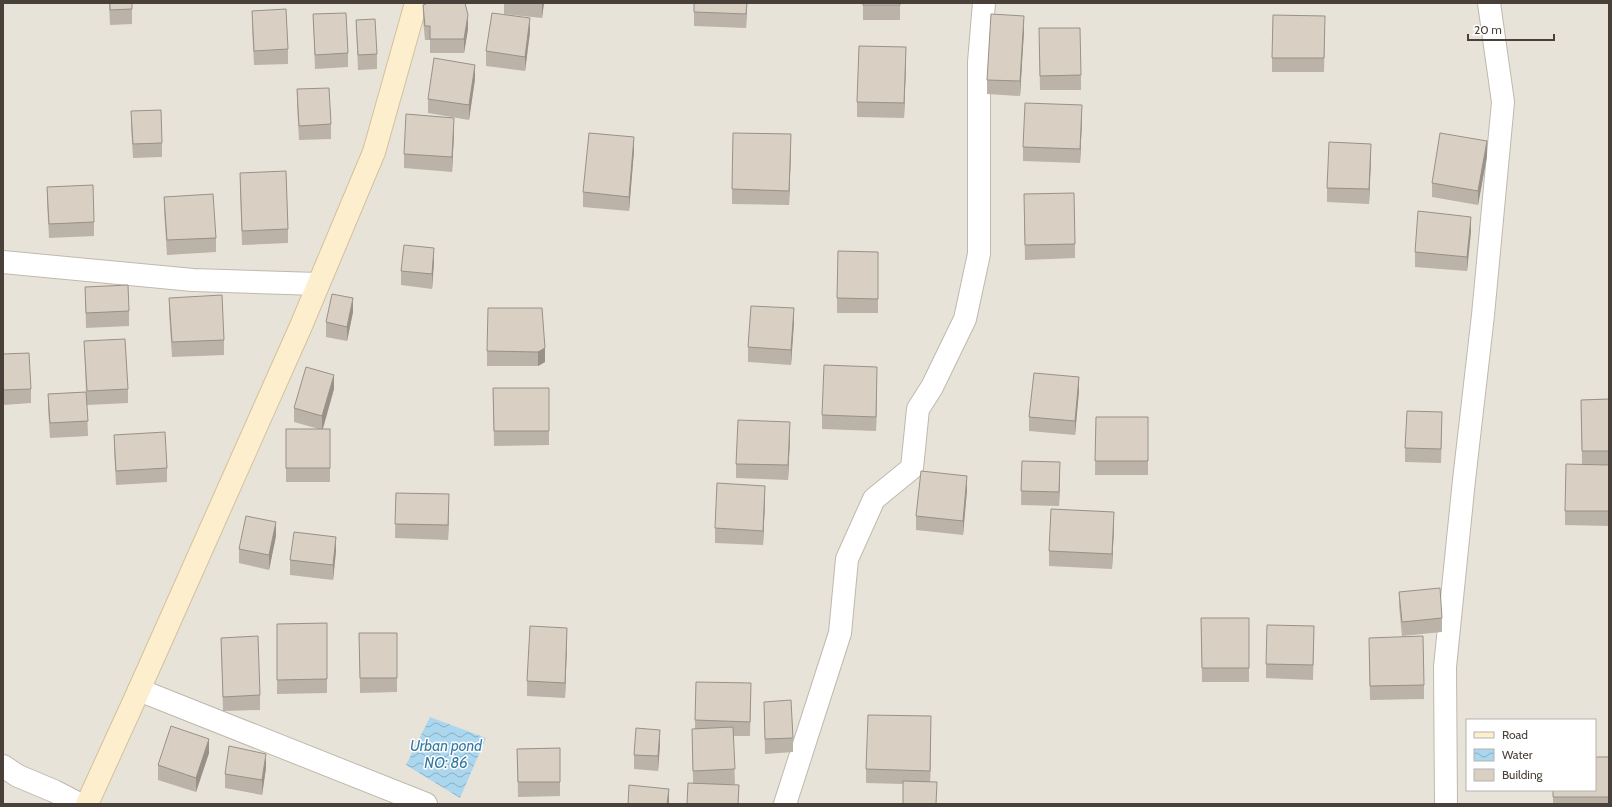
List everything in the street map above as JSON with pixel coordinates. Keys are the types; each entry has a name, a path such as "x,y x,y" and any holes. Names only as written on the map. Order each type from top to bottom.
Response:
{"main road":[{"path":"87,804 139,690 318,284 374,152 416,3"}],"street":[{"path":"785,804 840,633 847,559 874,499 912,468 918,410 932,386 965,319 978,254 978,62 984,3"},
{"path":"1446,804 1445,667 1483,315 1503,102 1489,3"},
{"path":"3,262 193,280 318,284"},
{"path":"139,690 426,804"},
{"path":"3,766 18,776 54,790 79,804"}],"shaded area":[{"path":"3,3 1609,3 1609,804 3,804"}],"water":[{"name":"Urban pond NO: 86","path":"430,717 486,738 460,798 406,765"}],"building":[{"path":"110,3 132,3 132,9 110,10"},
{"path":"428,3 465,3 468,15 464,39 430,39 430,26 425,26 423,5"},
{"path":"694,3 747,3 746,14 694,12"},
{"path":"863,3 900,3 900,5 863,5"},
{"path":"286,9 288,49 254,51 252,11"},
{"path":"346,13 348,53 315,55 313,14"},
{"path":"492,13 530,18 525,57 486,51"},
{"path":"991,14 1024,16 1020,81 987,80"},
{"path":"1273,15 1325,16 1324,58 1272,58"},
{"path":"375,19 377,54 358,55 356,20"},
{"path":"1039,28 1080,28 1081,75 1040,76"},
{"path":"859,46 906,47 904,103 857,102"},
{"path":"434,58 475,65 469,105 428,99"},
{"path":"329,88 331,124 299,126 297,89"},
{"path":"1025,103 1082,105 1080,149 1023,147"},
{"path":"161,110 162,143 133,144 131,111"},
{"path":"406,114 454,118 452,157 404,154"},
{"path":"589,133 634,137 629,197 583,192"},
{"path":"733,133 791,134 789,191 732,189"},
{"path":"1440,133 1487,141 1478,191 1432,183"},
{"path":"1329,142 1371,144 1369,189 1327,188"},
{"path":"286,171 288,229 242,231 240,173"},
{"path":"93,185 94,222 49,224 47,187"},
{"path":"1074,193 1075,244 1025,245 1024,194"},
{"path":"213,194 216,238 167,240 164,197"},
{"path":"1418,211 1471,217 1467,257 1415,252"},
{"path":"404,245 434,248 432,274 401,271"},
{"path":"838,251 878,252 878,299 837,298"},
{"path":"128,285 129,311 86,313 85,287"},
{"path":"332,294 353,298 347,327 326,322"},
{"path":"222,295 224,340 172,342 169,298"},
{"path":"751,306 794,308 791,350 748,347"},
{"path":"488,308 542,308 545,348 538,352 487,351"},
{"path":"125,339 128,389 87,391 84,341"},
{"path":"29,353 31,389 3,390 3,354"},
{"path":"824,365 877,367 876,417 822,415"},
{"path":"306,367 334,375 322,416 294,408"},
{"path":"1034,373 1079,377 1075,421 1029,417"},
{"path":"493,388 549,388 549,431 494,431"},
{"path":"86,392 88,421 50,423 48,394"},
{"path":"1609,399 1609,451 1582,451 1581,400"},
{"path":"1407,411 1442,412 1441,449 1405,448"},
{"path":"1096,417 1148,417 1148,461 1095,461"},
{"path":"738,420 790,422 788,465 736,464"},
{"path":"286,429 330,429 330,468 286,468"},
{"path":"165,432 167,468 116,471 114,435"},
{"path":"1022,461 1060,462 1059,492 1021,491"},
{"path":"1566,464 1609,465 1609,511 1565,511"},
{"path":"921,471 967,476 963,521 916,516"},
{"path":"717,483 765,486 763,531 715,528"},
{"path":"396,493 449,494 448,525 395,524"},
{"path":"1051,509 1114,512 1112,554 1049,551"},
{"path":"246,516 276,522 269,555 239,549"},
{"path":"294,532 336,537 333,565 290,560"},
{"path":"1440,588 1442,618 1402,622 1399,592"},
{"path":"1201,618 1249,618 1249,668 1202,668"},
{"path":"327,623 327,679 277,680 277,624"},
{"path":"1267,625 1314,626 1313,665 1266,664"},
{"path":"530,626 567,628 565,683 527,681"},
{"path":"359,633 397,633 397,678 360,678"},
{"path":"258,636 260,695 223,697 221,638"},
{"path":"1423,636 1424,685 1370,686 1369,638"},
{"path":"696,682 751,683 750,722 695,720"},
{"path":"791,700 793,738 765,739 764,702"},
{"path":"868,715 931,716 930,771 866,769"},
{"path":"171,726 209,739 196,778 158,765"},
{"path":"733,727 735,769 693,771 692,729"},
{"path":"636,728 660,730 658,756 634,755"},
{"path":"229,746 266,754 262,780 225,774"},
{"path":"560,748 560,782 518,782 517,749"},
{"path":"1596,757 1609,757 1609,797 1553,797 1553,791 1596,791"},
{"path":"903,781 937,782 936,804 903,804"},
{"path":"688,783 739,785 738,804 687,804"},
{"path":"629,785 669,789 667,804 628,804"}]}
